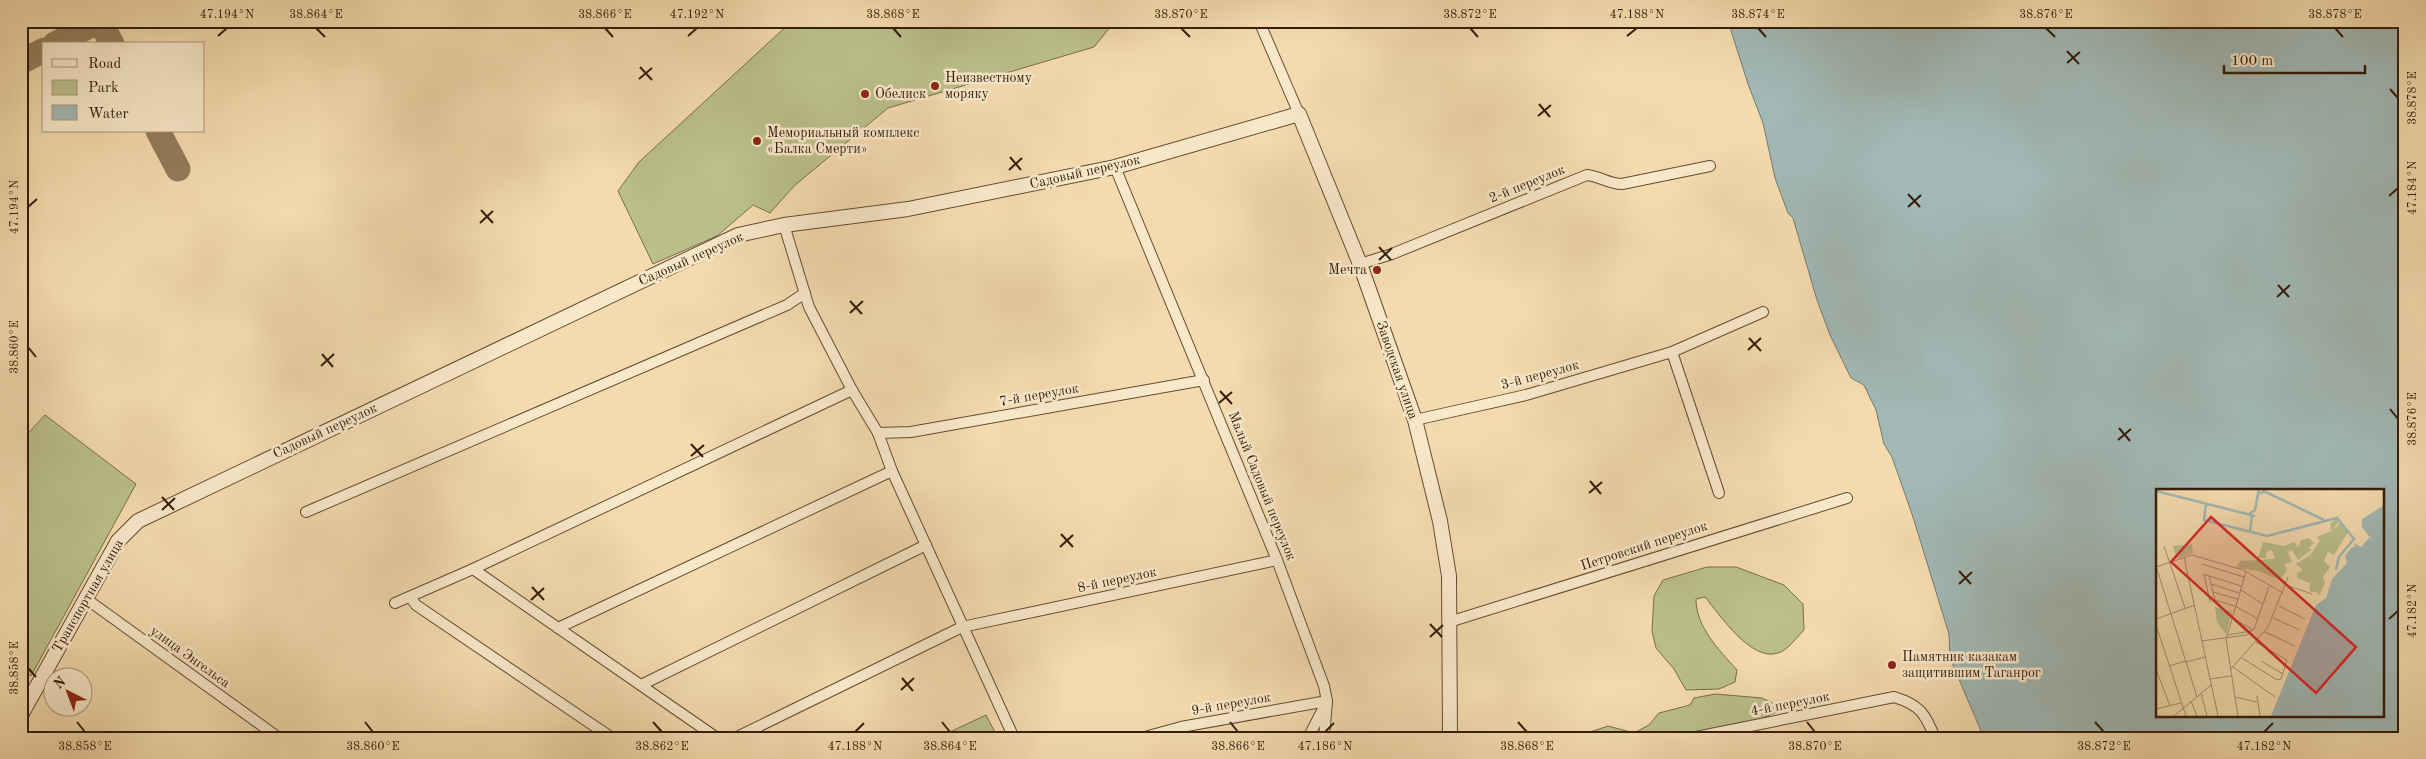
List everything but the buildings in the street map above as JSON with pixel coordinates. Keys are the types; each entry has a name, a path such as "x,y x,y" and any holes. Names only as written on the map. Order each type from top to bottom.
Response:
{"street":[{"name":"Заводская улица","path":"1259,21 1360,264 1415,420 1445,547 1449,576 1450,738"},
{"name":"Садовый переулок","path":"151,513 738,235 784,226 908,209 1115,167 1299,114"},
{"name":"2-й переулок","path":"1360,264 1392,254 1586,175 1595,176 1612,184 1622,184 1710,166"},
{"name":"Малый Садовый переулок","path":"1115,167 1277,560 1324,686 1327,701 1324,738"},
{"path":"784,226 809,307 852,390 878,433 892,471 1014,738"},
{"path":"306,512 788,305 805,293"},
{"name":"3-й переулок","path":"1415,420 1526,394 1672,352 1763,312"},
{"path":"1672,352 1719,494"},
{"name":"7-й переулок","path":"878,433 911,432 1204,380"},
{"path":"395,603 473,569 852,390"},
{"path":"558,628 892,471"},
{"name":"Петровский переулок","path":"1450,622 1846,498"},
{"name":"Транспортная улица","path":"21,715 85,598 125,532 151,513"},
{"path":"641,685 926,545"},
{"name":"8-й переулок","path":"735,738 962,627 1277,560"},
{"path":"473,569 717,738"},
{"path":"410,597 416,605 612,738"},
{"name":"улица Энгельса","path":"85,598 278,738"},
{"name":"4-й переулок","path":"1691,738 1894,697 1914,703 1929,722 1935,738"},
{"path":"1308,738 1327,701"},
{"name":"9-й переулок","path":"1140,738 1181,727 1327,701"}],"green space":[{"name":"Мемориальный комплекс «Балка Смерти»","path":"792,21 1115,21 1094,47 888,108 794,186 770,213 753,205 717,236 653,264 618,191 639,162"},
{"path":"45,415 136,484 31,676 21,669 21,441"},
{"path":"1707,567 1736,567 1784,585 1803,604 1804,630 1781,652 1768,654 1757,651 1737,635 1705,597 1696,599 1697,609 1704,628 1716,646 1737,670 1735,682 1719,689 1686,690 1674,669 1656,648 1652,631 1654,596 1663,580"},
{"path":"1715,694 1762,698 1776,705 1777,712 1760,719 1666,738 1583,738 1584,734 1608,726 1634,733 1649,725 1659,713 1690,705 1694,698"},
{"path":"986,715 998,738 937,738"}],"water":[{"path":"1728,21 2405,21 2405,738 1984,738 1950,658 1949,634 1912,514 1892,457 1884,444 1876,410 1864,385 1851,378 1830,335 1817,300 1793,218 1788,213 1775,178 1763,123 1748,84"}],"taxiway":[{"path":"59,42 99,21"},
{"path":"100,21 111,42"},
{"path":"21,62 42,51"},
{"path":"159,132 178,169"}],"place":[{"name":"Неизвестному моряку","path":"935,86"},
{"name":"Обелиск","path":"865,94"},
{"name":"Мемориальный комплекс «Балка Смерти»","path":"757,141"},
{"name":"Мечта","path":"1377,270"},
{"name":"Памятник казакам защитившим Таганрог","path":"1892,665"}]}
